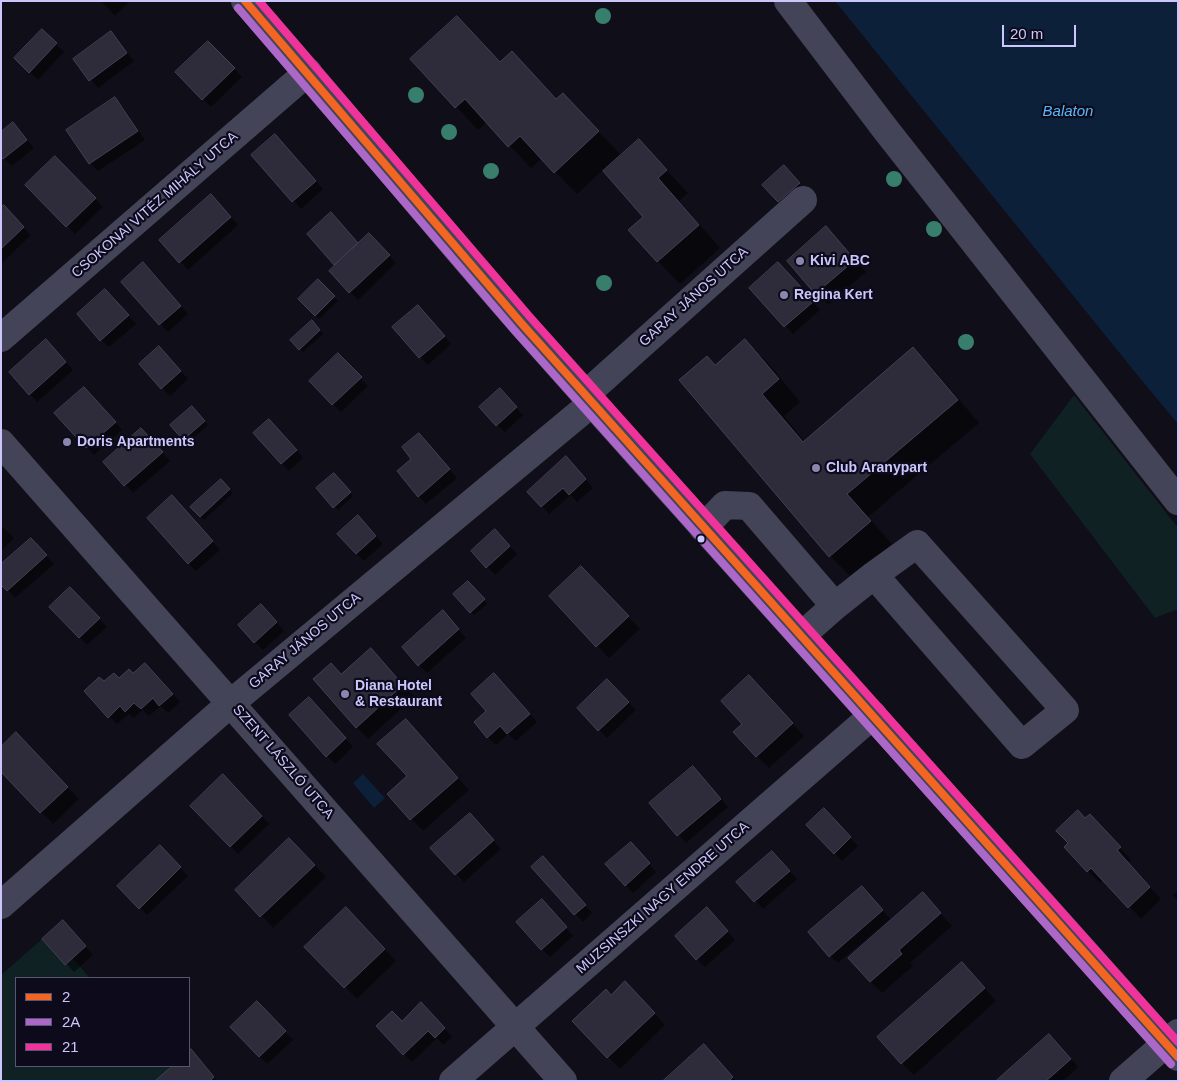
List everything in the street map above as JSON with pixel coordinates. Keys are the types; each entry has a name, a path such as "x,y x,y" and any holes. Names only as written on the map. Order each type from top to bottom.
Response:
{"street":[{"path":"245,1 308,72 517,318 703,528 1174,1045 1123,1081"},
{"path":"788,1 886,130 1178,501"},
{"name":"CSOKONAI VITÉZ MIHÁLY UTCA","path":"1,338 308,72"},
{"name":"GARAY JÁNOS UTCA","path":"1,905 231,703 589,399 803,200"},
{"name":"SZENT LÁSZLÓ UTCA","path":"1,443 563,1081"},
{"path":"703,528 725,505 749,506 836,606"},
{"path":"801,636 874,575 917,544 1065,710 1022,745 874,575"},
{"name":"MUZSINSZKI NAGY ENDRE UTCA","path":"453,1081 873,715"}],"shaded area":[{"path":"1074,395 1178,528 1178,609 1155,618 1030,454"},
{"path":"50,932 89,977 15,977 15,1067 168,1067 174,1074 166,1081 1,1081 1,975"}],"water":[{"name":"Balaton","path":"835,1 1178,1 1178,424 1139,377"},
{"path":"363,774 385,798 374,808 353,783"}],"building":[{"path":"457,16 500,62 512,51 556,99 563,93 599,131 554,173 520,136 508,147 465,99 455,108 410,59"},
{"path":"42,29 57,43 29,73 14,58"},
{"path":"111,31 127,53 89,81 73,59"},
{"path":"208,41 235,68 202,100 175,72"},
{"path":"115,97 138,131 89,164 66,130"},
{"path":"13,122 27,140 3,159 1,157 1,132"},
{"path":"275,134 316,181 292,202 251,155"},
{"path":"639,139 667,170 658,178 699,225 657,262 628,230 643,217 603,171"},
{"path":"55,156 96,198 66,227 25,185"},
{"path":"784,165 800,183 778,202 762,185"},
{"path":"211,194 231,217 179,263 159,240"},
{"path":"4,205 24,227 1,249 1,207"},
{"path":"331,212 358,243 334,265 307,234"},
{"path":"826,226 855,260 815,294 787,261"},
{"path":"369,233 390,255 349,293 329,271"},
{"path":"143,262 181,306 159,325 121,282"},
{"path":"778,262 814,301 784,327 749,288"},
{"path":"318,279 335,296 315,316 298,299"},
{"path":"105,289 129,315 100,341 77,314"},
{"path":"418,305 445,336 419,358 392,327"},
{"path":"312,320 320,330 299,350 290,340"},
{"path":"46,339 66,362 29,395 9,372"},
{"name":"Club Aranypart","path":"745,339 779,379 762,394 803,442 913,347 958,400 847,494 871,521 829,557 679,380 707,356 715,365"},
{"path":"159,346 181,371 161,389 139,364"},
{"path":"338,353 362,377 332,405 309,381"},
{"path":"84,387 116,422 86,448 54,413"},
{"path":"500,388 517,407 496,426 479,407"},
{"path":"192,406 205,421 183,440 170,425"},
{"path":"269,419 297,450 281,464 253,433"},
{"path":"141,428 163,452 124,486 103,462"},
{"path":"419,433 450,469 418,497 397,471 411,459 402,447"},
{"path":"566,456 586,479 569,495 563,488 541,507 527,492"},
{"path":"334,473 351,492 333,508 316,488"},
{"path":"221,479 230,489 200,517 190,507"},
{"path":"172,495 213,541 188,564 147,518"},
{"path":"358,515 376,536 356,554 337,534"},
{"path":"495,529 510,546 486,568 471,551"},
{"path":"31,538 47,555 7,591 1,585 1,564"},
{"path":"581,566 629,616 596,647 549,596"},
{"path":"468,581 485,599 470,613 453,594"},
{"path":"70,587 100,618 79,638 49,607"},
{"path":"261,604 277,622 254,643 238,625"},
{"path":"443,610 459,629 418,666 402,647"},
{"path":"371,648 403,685 356,728 313,679 331,663 341,674"},
{"path":"145,663 173,694 159,706 153,698 141,709 134,703 125,712 120,706 108,718 84,691 99,677 104,681 114,673 119,678 129,669 133,673"},
{"path":"494,673 530,714 507,734 500,726 487,738 474,722 486,711 471,694"},
{"path":"749,675 793,723 756,757 733,732 742,724 721,701"},
{"path":"607,679 629,702 598,731 577,708"},
{"path":"309,697 346,738 326,757 289,715"},
{"path":"406,719 458,778 410,820 387,794 407,776 377,744"},
{"path":"16,732 68,787 40,813 1,772 1,747"},
{"path":"693,766 721,799 677,836 649,803"},
{"path":"223,774 262,816 230,847 190,806"},
{"path":"824,808 851,837 834,854 806,825"},
{"path":"1078,810 1085,818 1090,814 1121,847 1117,850 1150,887 1128,908 1091,868 1087,872 1064,847 1068,843 1056,831"},
{"path":"470,813 494,840 455,875 430,848"},
{"path":"289,838 315,865 260,917 235,890"},
{"path":"631,842 650,863 625,886 605,864"},
{"path":"160,845 181,867 139,909 117,886"},
{"path":"772,851 790,871 754,902 736,882"},
{"path":"543,856 586,905 574,915 531,867"},
{"path":"862,886 883,910 829,957 808,932"},
{"path":"923,892 941,913 899,950 902,954 870,982 848,958"},
{"path":"542,899 567,927 541,950 516,922"},
{"path":"346,907 385,949 344,988 304,947"},
{"path":"707,907 728,931 696,960 675,936"},
{"path":"63,920 86,946 65,965 42,939"},
{"path":"962,962 985,988 901,1064 877,1037"},
{"path":"625,981 655,1013 607,1058 572,1021 606,989 611,995"},
{"path":"257,1001 286,1031 259,1057 230,1027"},
{"path":"421,1002 445,1028 435,1038 428,1031 403,1055 376,1026 392,1011 402,1021"},
{"path":"1049,1034 1071,1059 1046,1081 996,1081"},
{"path":"704,1044 733,1077 729,1081 663,1081"},
{"path":"190,1050 214,1077 210,1081 155,1081 171,1067 190,1067"}],"transit line":[{"name":"2","path":"245,1 522,324 1178,1057"},
{"name":"21","path":"259,1 530,317 1178,1042"},
{"name":"2A","path":"238,8 515,331 1171,1064"}],"place":[{"name":"Kivi ABC","path":"800,261"},
{"name":"Regina Kert","path":"784,295"},
{"name":"Doris Apartments","path":"67,442"},
{"name":"Club Aranypart","path":"816,468"},
{"name":"Diana Hotel & Restaurant","path":"345,694"}]}
